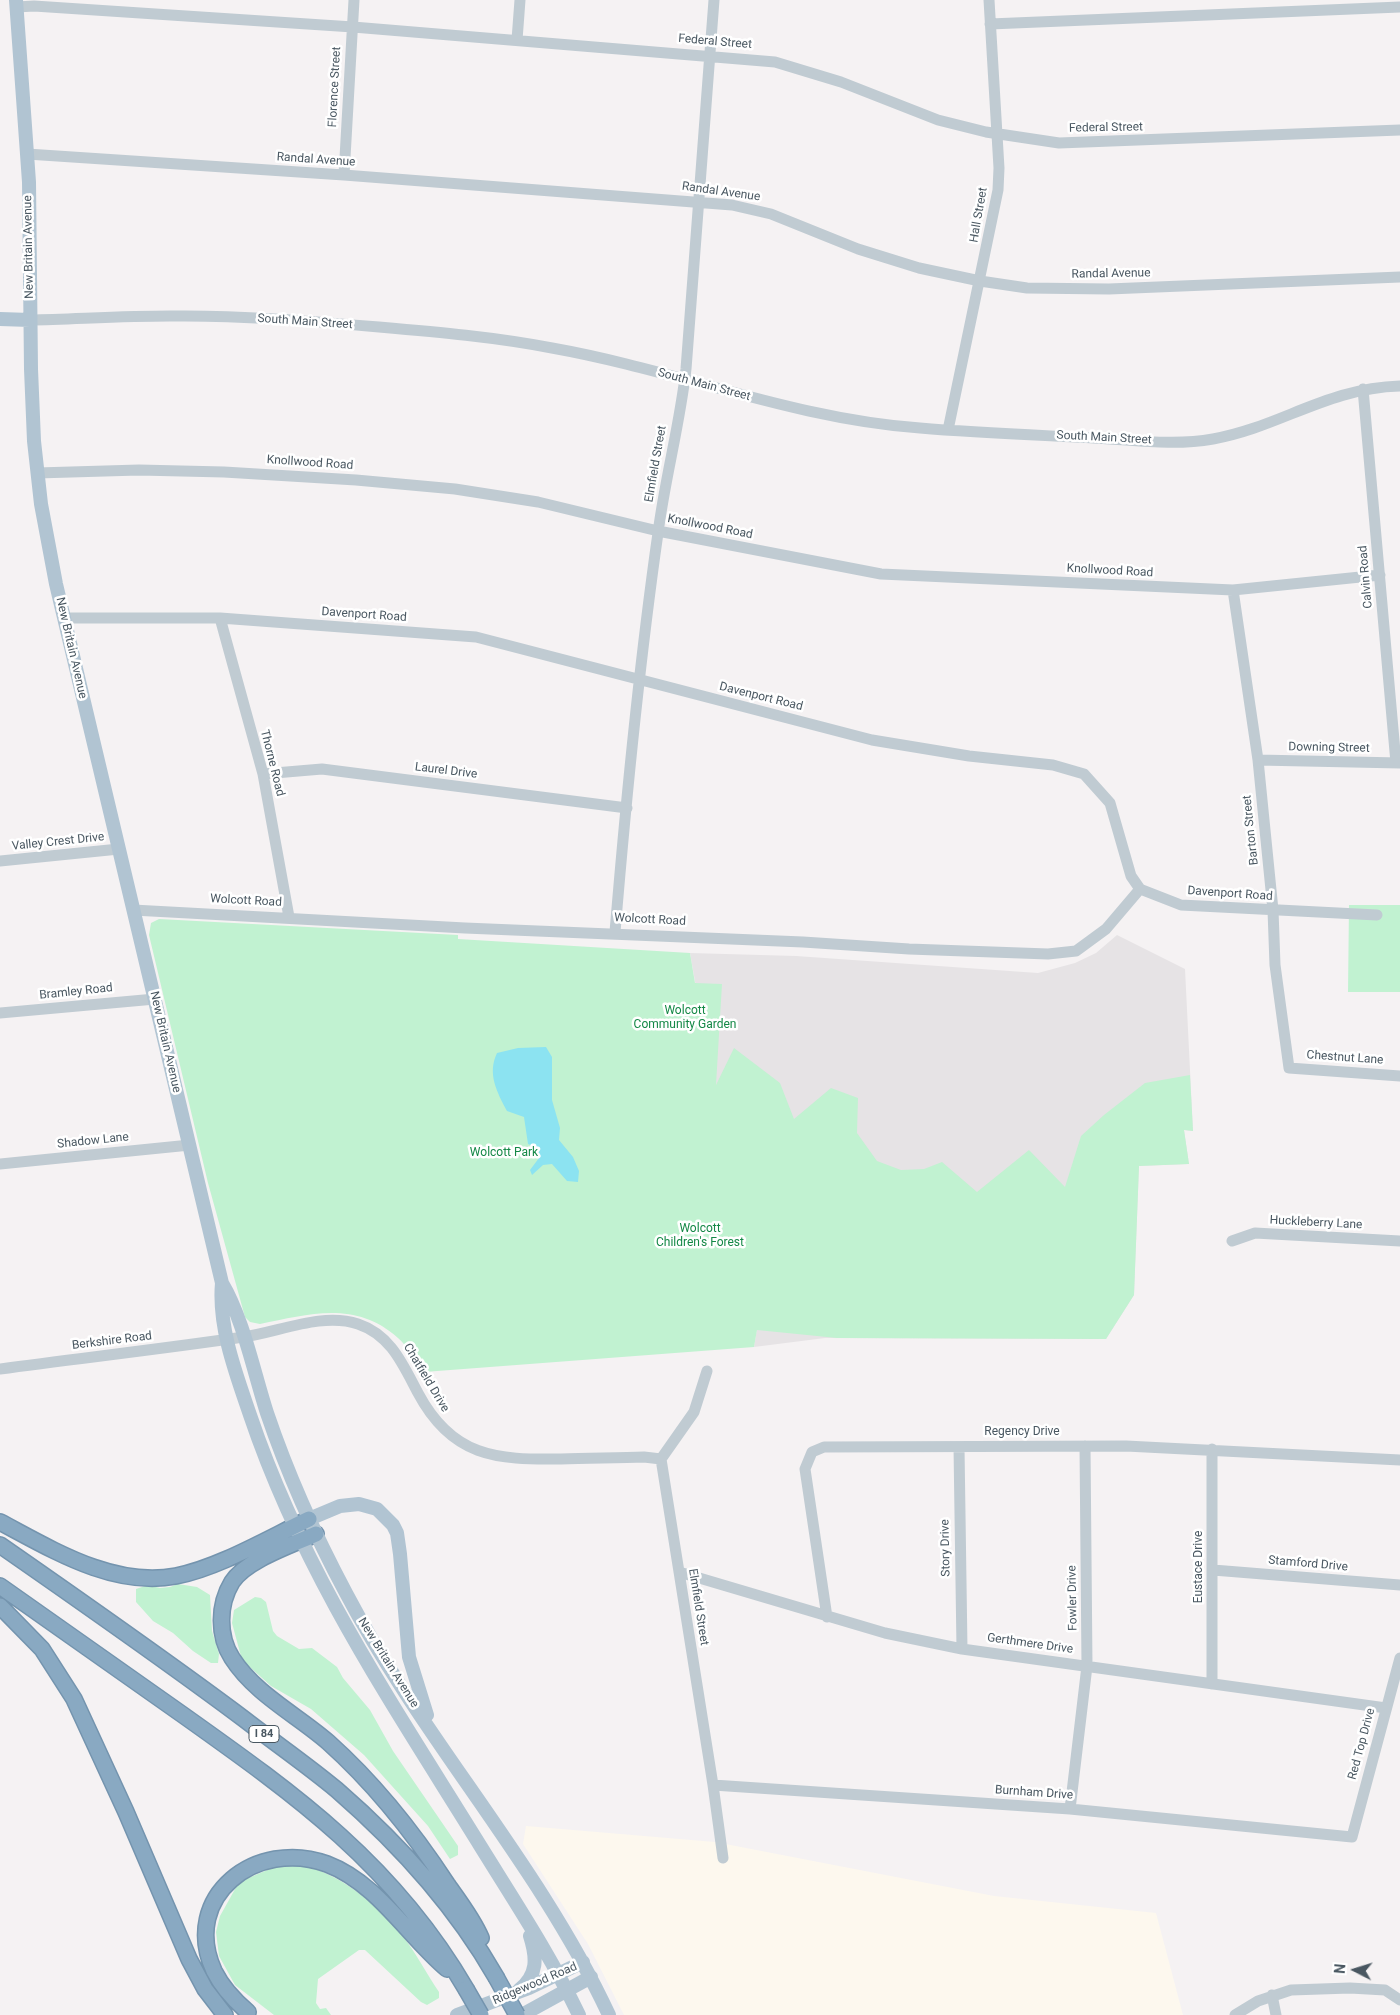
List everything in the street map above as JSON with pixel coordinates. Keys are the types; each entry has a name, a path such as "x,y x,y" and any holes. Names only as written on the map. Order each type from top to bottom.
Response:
{"highway":[{"path":"0,1522 99,1569 126,1576 147,1578 175,1576 205,1567 309,1519"},
{"path":"316,1534 247,1567 233,1581 226,1595 222,1616 222,1633 227,1647 237,1665 249,1679 328,1742 358,1770 392,1808 472,1921 483,1942 493,1971"},
{"name":"I 84","path":"0,1545 177,1669 296,1758 343,1796 391,1842 430,1885 458,1920 493,1971 518,2015"},
{"name":"I 84","path":"0,1586 272,1778 327,1822 368,1860 402,1899 464,1985 482,2015"},
{"path":"0,1606 42,1649 74,1698 192,1965 205,1989 225,2015"},
{"path":"249,2014 229,1994 214,1971 208,1949 207,1926 214,1903 231,1879 251,1866 279,1857 294,1856 314,1860 337,1869 356,1880 393,1913 428,1951 464,1985"}],"main road":[{"name":"New Britain Avenue","path":"17,4 28,154 30,320 37,472 55,580 222,1283 220,1303 228,1340 254,1427 294,1526 349,1634 522,1914 579,2015"},
{"name":"South Main Street","path":"0,319 30,320"},
{"name":"New Britain Avenue","path":"222,1283 233,1300 274,1432 309,1519 362,1623 436,1739 542,1893 584,1962 609,2015"},
{"path":"309,1519 340,1506 359,1504 377,1510 392,1525 399,1548 410,1664 436,1739"},
{"path":"511,1995 530,1978 535,1964 534,1948 522,1914"},
{"name":"Ridgewood Road","path":"457,2015 511,1995 584,1962"},
{"name":"Ridgewood Road","path":"522,2015 591,1977"}],"street":[{"name":"Florence Street","path":"344,175 354,0"},
{"path":"517,40 520,0"},
{"name":"Elmfield Street","path":"615,932 626,808 658,531 685,380 714,0"},
{"name":"Hall Street","path":"948,430 998,190 997,134 989,0"},
{"name":"Federal Street","path":"17,4 353,27 710,55 775,62 810,71 938,120 997,134 1059,143 1400,130"},
{"path":"990,24 1400,7"},
{"name":"Randal Avenue","path":"28,154 344,175 732,205 771,214 858,249 919,268 980,282 1027,288 1109,289 1400,278"},
{"name":"South Main Street","path":"30,320 208,316 309,321 469,335 583,354 827,416 894,426 1191,442 1236,434 1333,397 1363,389 1400,386"},
{"name":"Calvin Road","path":"1363,389 1398,763"},
{"name":"Knollwood Road","path":"37,472 189,471 405,484 538,502 658,531 881,574 1233,590 1380,575"},
{"name":"Barton Street","path":"1233,590 1258,760 1273,910 1276,964 1289,1068"},
{"name":"Davenport Road","path":"64,618 220,618 476,637 872,740 969,756 1054,765 1084,774 1110,803 1131,876 1140,889 1181,905 1377,916"},
{"name":"Thorne Road","path":"220,618 263,774 289,917"},
{"name":"Downing Street","path":"1258,760 1398,763"},
{"name":"Laurel Drive","path":"263,774 322,769 626,808"},
{"name":"Valley Crest Drive","path":"0,861 119,849"},
{"name":"Wolcott Road","path":"133,910 466,928 615,932 909,949 1048,954 1076,951 1106,929 1140,889"},
{"name":"Bramley Road","path":"0,1013 155,999"},
{"name":"Chestnut Lane","path":"1289,1068 1400,1076"},
{"name":"Shadow Lane","path":"0,1164 190,1145"},
{"name":"Huckleberry Lane","path":"1232,1241 1255,1233 1400,1241"},
{"name":"Chatfield Drive","path":"228,1340 335,1320 358,1324 379,1335 395,1351 435,1420 452,1436 480,1452 508,1459 644,1457 661,1459"},
{"name":"Berkshire Road","path":"0,1369 228,1340"},
{"path":"661,1459 694,1412 707,1372"},
{"name":"Story Drive","path":"959,1446 962,1649"},
{"name":"Regency Drive","path":"827,1616 805,1469 812,1452 824,1447 1085,1446 1212,1449 1400,1460"},
{"name":"Fowler Drive","path":"1070,1809 1087,1666 1085,1446"},
{"name":"Eustace Drive","path":"1212,1449 1212,1684"},
{"name":"Elmfield Street","path":"661,1459 723,1858"},
{"name":"Stamford Drive","path":"1213,1570 1400,1585"},
{"name":"Gerthmere Drive","path":"679,1572 885,1633 962,1649 1386,1708"},
{"name":"Red Top Drive","path":"1352,1837 1400,1658"},
{"name":"Burnham Drive","path":"713,1785 1070,1809 1352,1837"},
{"path":"1234,2015 1258,2001 1291,1990 1350,1988 1385,1990 1400,2000"},
{"path":"1272,1995 1276,2015"}],"shaded area":[{"path":"1117,935 1185,969 1193,1131 1184,1130 1189,1164 1139,1166 1134,1295 1106,1339 825,1338 754,1347 772,1238 720,1123 690,953 796,956 1038,973 1075,963 1096,953"},
{"path":"526,1826 715,1842 994,1896 1156,1913 1183,2015 624,2015 588,1944 523,1844"}],"green space":[{"path":"1349,905 1400,905 1400,992 1348,992"},
{"name":"Wolcott Park","path":"159,919 458,935 458,939 690,953 695,983 722,984 716,1085 734,1048 780,1083 794,1119 831,1088 858,1098 857,1133 877,1161 901,1170 924,1169 942,1162 977,1192 1029,1150 1065,1187 1081,1136 1104,1115 1145,1083 1190,1075 1193,1131 1184,1130 1189,1164 1139,1166 1134,1295 1106,1339 837,1338 757,1330 754,1347 424,1372 398,1338 382,1326 366,1318 349,1314 314,1314 260,1324 250,1322 245,1317 208,1183 149,935 151,923"},
{"path":"178,1584 197,1587 210,1595 212,1631 219,1654 218,1663 211,1663 193,1651 173,1633 153,1621 136,1602 136,1589 148,1585 160,1588"},
{"path":"255,1597 261,1598 266,1602 273,1631 277,1636 299,1649 312,1648 337,1667 343,1678 370,1710 393,1751 458,1846 458,1855 450,1859 428,1826 364,1755 311,1709 271,1686 242,1660 232,1623 234,1610"},
{"path":"300,1864 343,1882 380,1911 411,1948 439,1992 439,1998 427,2005 421,2002 365,1950 359,1950 318,1979 316,2003 320,2009 326,2008 331,2015 274,2015 235,1985 219,1956 216,1932 220,1916 239,1882 279,1865"}],"water":[{"path":"546,1047 552,1057 552,1100 560,1128 559,1140 573,1157 579,1171 578,1182 567,1181 552,1164 543,1165 532,1175 530,1170 539,1158 533,1146 528,1144 524,1117 507,1111 494,1083 493,1068 497,1053 518,1048"}],"park label":[{"name":"Wolcott Community Garden","path":"685,1018"},
{"name":"Wolcott Children's Forest","path":"700,1236"}]}
